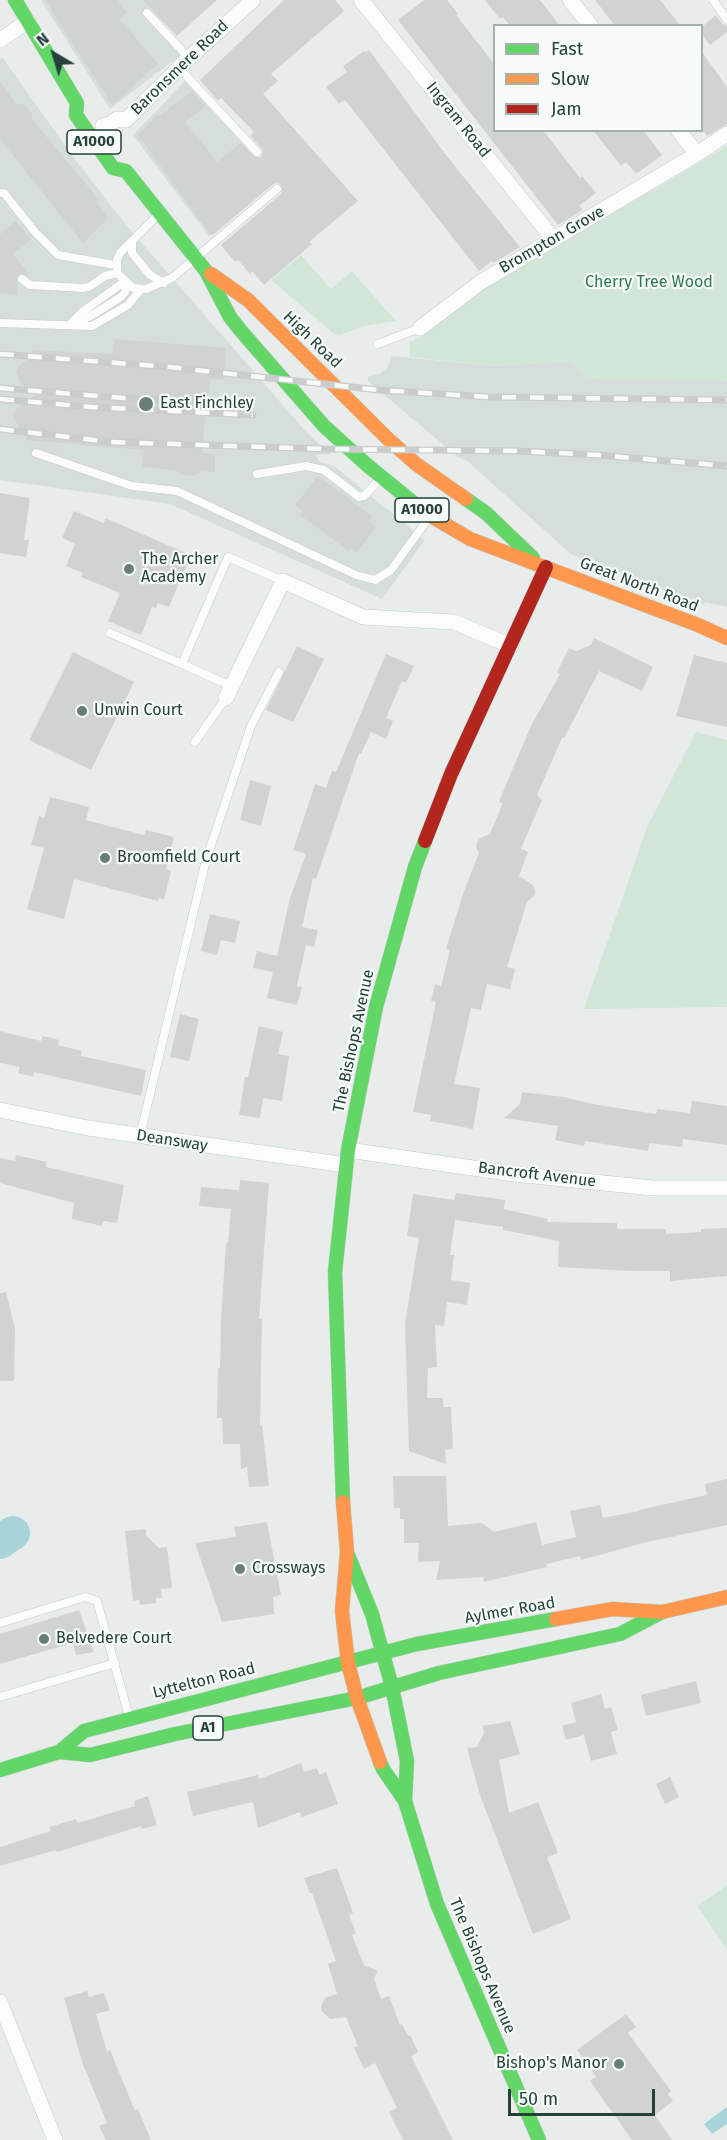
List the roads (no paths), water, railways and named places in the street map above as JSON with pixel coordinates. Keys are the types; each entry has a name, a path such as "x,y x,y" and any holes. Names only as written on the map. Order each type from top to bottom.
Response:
{"main road":[{"name":"High Road","path":"15,0 86,106 107,131"},
{"name":"High Road","path":"86,106 76,115 113,168 126,165 159,213 206,271 230,316 241,331 324,426"},
{"name":"High Road","path":"206,271 248,300 388,439"},
{"name":"Great North Road","path":"324,426 381,477 430,516 470,539 543,565 727,638"},
{"name":"Great North Road","path":"388,439 416,464 486,513 543,565"},
{"name":"The Bishops Avenue","path":"539,2140 437,1904 405,1801 383,1768 357,1698 348,1663 342,1611 347,1552 342,1488 335,1272 347,1158 376,1006 415,867 451,774 511,646 543,565"},
{"name":"The Bishops Avenue","path":"347,1552 372,1614 392,1687 407,1761 405,1801"},
{"name":"Aylmer Road","path":"365,1658 417,1644 613,1609 662,1611 727,1597"},
{"name":"Aylmer Road","path":"374,1692 439,1673 620,1634 662,1611"},
{"name":"Lyttelton Road","path":"59,1752 84,1731 365,1658"},
{"name":"Lyttelton Road","path":"0,1770 59,1752 90,1755 175,1734 357,1698 374,1692"}],"street":[{"name":"Baronsmere Road","path":"107,131 110,124 117,119 126,120 253,0"},
{"name":"Ingram Road","path":"361,0 554,240"},
{"path":"570,0 589,24"},
{"path":"0,40 28,21"},
{"path":"680,132 697,154"},
{"name":"Brompton Grove","path":"420,328 481,282 727,134"},
{"path":"228,692 283,580 363,616 454,622 511,646"},
{"name":"Deansway","path":"0,1110 87,1128 140,1136 347,1158"},
{"name":"Bancroft Avenue","path":"347,1158 652,1188 727,1188"},
{"path":"0,2002 55,2140"}],"lane":[{"path":"713,0 727,20"},
{"path":"147,13 184,63 257,152"},
{"path":"0,193 4,194 35,232 58,255 116,269 125,283 133,288 141,289 172,278 277,189"},
{"path":"22,279 30,285 89,287 116,269 120,253 159,213"},
{"path":"132,241 132,253 150,275 164,282"},
{"path":"69,325 88,317 121,297 125,292 125,283"},
{"path":"0,323 92,326 128,305 141,289"},
{"name":"Brompton Grove","path":"378,344 420,328"},
{"path":"36,453 132,486 177,491 356,575 375,580 391,570 430,516"},
{"path":"257,474 306,466 324,470 359,497 364,496 381,477"},
{"path":"182,664 228,557 283,580"},
{"path":"110,633 182,664 228,692 195,742"},
{"path":"140,1136 206,860 251,726 279,672"},
{"path":"0,1623 86,1598 98,1600 129,1718"},
{"path":"0,1698 115,1663"}],"water":[{"path":"727,2107 727,2124 712,2134 704,2124"}],"waterway":[{"path":"0,1542 13,1533"}],"railway":[{"path":"0,354 169,367 379,390 489,397 727,400"},
{"path":"0,388 242,405"},
{"path":"0,399 91,407 253,415"},
{"path":"0,429 110,442 325,449 517,451 727,466"}],"place":[{"name":"East Finchley","path":"146,404"},
{"name":"The Archer Academy","path":"129,569"},
{"name":"Unwin Court","path":"82,711"},
{"name":"Broomfield Court","path":"105,858"},
{"name":"Crossways","path":"240,1569"},
{"name":"Belvedere Court","path":"44,1639"},
{"name":"Bishop's Manor","path":"619,2064"}],"park label":[{"name":"Cherry Tree Wood","path":"649,283"}]}
